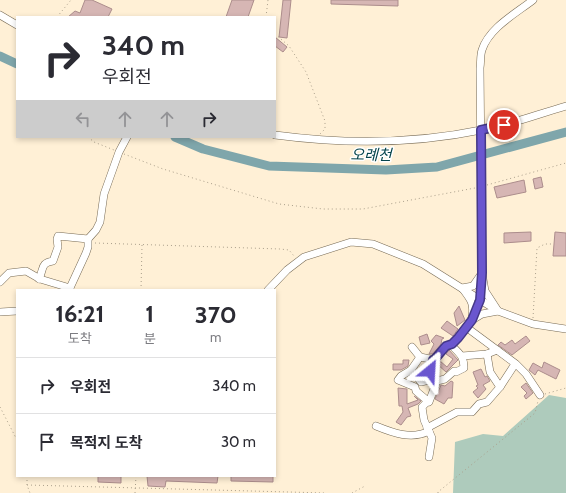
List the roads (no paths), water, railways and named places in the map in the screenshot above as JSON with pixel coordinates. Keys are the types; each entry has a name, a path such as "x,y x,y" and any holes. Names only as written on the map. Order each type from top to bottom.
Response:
{"street":[{"path":"472,320 480,300 482,273 480,68 482,50 486,41 496,29 532,0"},
{"path":"0,15 16,24"},
{"path":"276,135 386,142 481,134 566,106"},
{"path":"0,282 9,273 26,271 38,279 69,289 86,253 88,241 98,228 104,194 119,152 126,138"},
{"path":"38,279 45,262 53,261 58,247 58,236 88,241"},
{"path":"269,289 286,270 304,257 351,242 373,244 423,264 498,312 533,324 566,329"},
{"path":"462,288 473,286 482,273"},
{"path":"482,273 485,291 498,312"},
{"path":"462,288 472,302 472,320"},
{"path":"0,312 16,311"},
{"path":"429,457 431,455 430,446 432,438 422,412 422,407 431,399 433,360 446,346 452,344 472,320 482,314 498,312"},
{"path":"466,327 526,374 540,395"},
{"path":"411,370 421,382 445,378 454,371 456,372 464,368 462,356 452,344"},
{"path":"412,347 420,357 433,360"},
{"path":"462,356 486,354 497,350"},
{"path":"486,354 490,372 500,387"},
{"path":"420,357 411,370 401,376 398,380 415,387 416,391 427,402"},
{"path":"376,426 390,432 415,436 457,412 472,412 479,404 487,402 500,387 515,364"}],"waterway":[{"name":"오례천","path":"0,56 16,64"},
{"name":"오례천","path":"177,138 203,149 269,166 386,170 437,167 566,132"}]}
